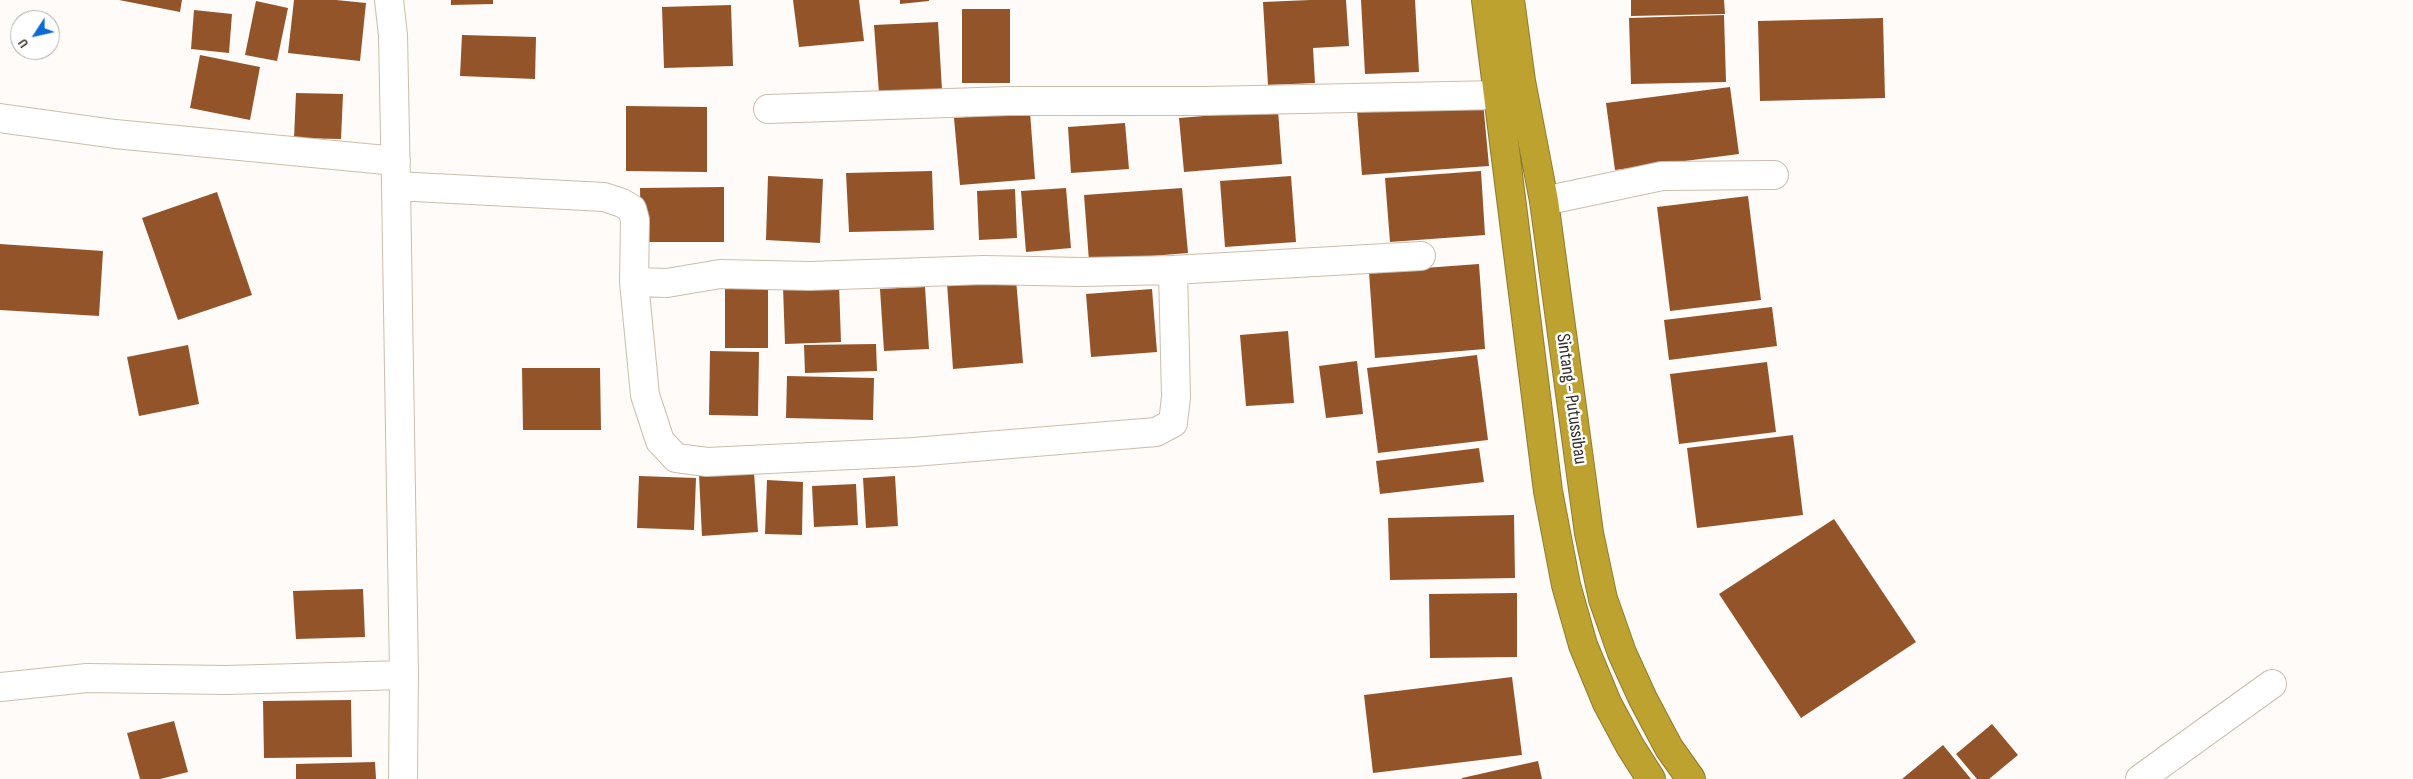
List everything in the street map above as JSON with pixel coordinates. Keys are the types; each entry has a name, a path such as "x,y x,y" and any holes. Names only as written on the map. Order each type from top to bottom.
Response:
{"highway":[{"name":"Sintang - Putussibau","path":"1486,0 1548,490 1566,584 1584,645 1607,703 1630,746 1651,779"},
{"name":"Sintang - Putussibau","path":"1510,0 1521,81 1544,201 1589,533 1603,598 1622,654 1643,700 1669,748 1691,779"}],"street":[{"path":"389,0 393,35 396,173 404,676 403,779"},
{"path":"768,110 1009,101 1205,101 1499,95"},
{"path":"0,118 396,173 604,197 622,203 632,209 635,220 634,282 645,395 660,441 676,458 708,462 914,452 1156,432 1173,424 1176,397 1172,270"},
{"path":"1544,201 1662,176 1774,175"},
{"path":"634,282 667,283 720,274 810,276 984,270 1082,272 1172,270 1421,256"},
{"path":"0,687 87,678 226,680 404,676"},
{"path":"2140,779 2272,684"}],"building":[{"path":"119,0 182,0 180,12"},
{"path":"294,0 336,0 366,3 360,61 288,53"},
{"path":"451,0 493,0 493,4 451,5"},
{"path":"793,0 859,0 864,41 799,47"},
{"path":"900,0 929,0 929,1 900,4"},
{"path":"1346,0 1349,46 1313,48 1315,83 1268,85 1263,2"},
{"path":"1361,0 1415,0 1419,72 1365,74"},
{"path":"1631,0 1724,0 1725,14 1631,16"},
{"path":"256,1 288,8 277,61 245,55"},
{"path":"731,5 733,66 664,68 662,7"},
{"path":"962,9 1010,9 1010,83 962,83"},
{"path":"194,10 232,14 229,53 191,49"},
{"path":"1724,15 1726,82 1631,84 1629,18"},
{"path":"1883,18 1885,98 1760,101 1758,21"},
{"path":"938,22 942,90 879,93 874,25"},
{"path":"462,35 536,37 535,79 460,76"},
{"path":"200,55 260,67 250,120 190,108"},
{"path":"1730,87 1739,154 1615,170 1606,103"},
{"path":"296,93 343,94 341,139 294,138"},
{"path":"1483,102 1489,166 1362,175 1357,111"},
{"path":"626,106 707,107 707,172 626,171"},
{"path":"1278,110 1282,164 1184,172 1179,118"},
{"path":"1030,112 1035,179 960,185 954,118"},
{"path":"1125,123 1129,169 1071,173 1068,127"},
{"path":"932,171 934,230 849,232 846,173"},
{"path":"1481,171 1485,235 1390,242 1385,178"},
{"path":"768,176 823,179 820,243 766,240"},
{"path":"1291,176 1296,242 1225,247 1220,181"},
{"path":"724,187 724,242 641,242 640,188"},
{"path":"1066,188 1071,248 1026,252 1021,191"},
{"path":"1182,188 1188,253 1089,261 1084,195"},
{"path":"1015,189 1017,238 979,240 977,191"},
{"path":"217,192 252,295 178,320 142,218"},
{"path":"1748,196 1761,300 1670,311 1657,207"},
{"path":"0,244 103,251 99,316 0,310"},
{"path":"1479,264 1485,349 1375,358 1369,272"},
{"path":"1016,279 1023,363 953,369 947,283"},
{"path":"839,285 841,342 785,344 783,287"},
{"path":"725,287 768,287 768,348 725,348"},
{"path":"925,287 929,349 884,351 880,289"},
{"path":"1152,289 1157,352 1091,357 1086,294"},
{"path":"1772,307 1777,346 1669,360 1664,320"},
{"path":"1288,331 1294,403 1246,406 1240,335"},
{"path":"876,344 877,371 805,373 804,345"},
{"path":"188,345 199,404 139,416 127,357"},
{"path":"710,351 759,352 758,416 709,415"},
{"path":"1477,355 1488,440 1378,453 1367,368"},
{"path":"1357,361 1363,414 1326,418 1319,366"},
{"path":"1767,362 1776,432 1679,444 1670,374"},
{"path":"522,368 600,368 601,430 523,430"},
{"path":"787,376 874,378 873,420 786,418"},
{"path":"1793,435 1803,515 1697,528 1687,448"},
{"path":"1479,448 1484,482 1380,494 1376,461"},
{"path":"754,472 758,532 702,536 699,475"},
{"path":"639,476 696,478 694,530 637,528"},
{"path":"895,476 898,526 866,528 863,478"},
{"path":"767,480 803,482 802,535 765,534"},
{"path":"856,484 858,525 814,527 812,486"},
{"path":"1514,515 1515,578 1390,580 1388,518"},
{"path":"1834,519 1916,642 1801,718 1719,594"},
{"path":"363,589 365,637 296,639 293,591"},
{"path":"1517,593 1517,657 1430,658 1429,594"},
{"path":"1512,677 1522,755 1373,773 1364,695"},
{"path":"351,700 352,757 264,758 263,701"},
{"path":"174,721 188,772 160,779 140,779 127,733"},
{"path":"1992,724 2018,755 1989,779 1977,779 1956,754"},
{"path":"1943,745 1971,779 1902,779"},
{"path":"1538,761 1542,779 1462,779 1462,778"},
{"path":"375,762 376,779 296,779 296,764"}]}
